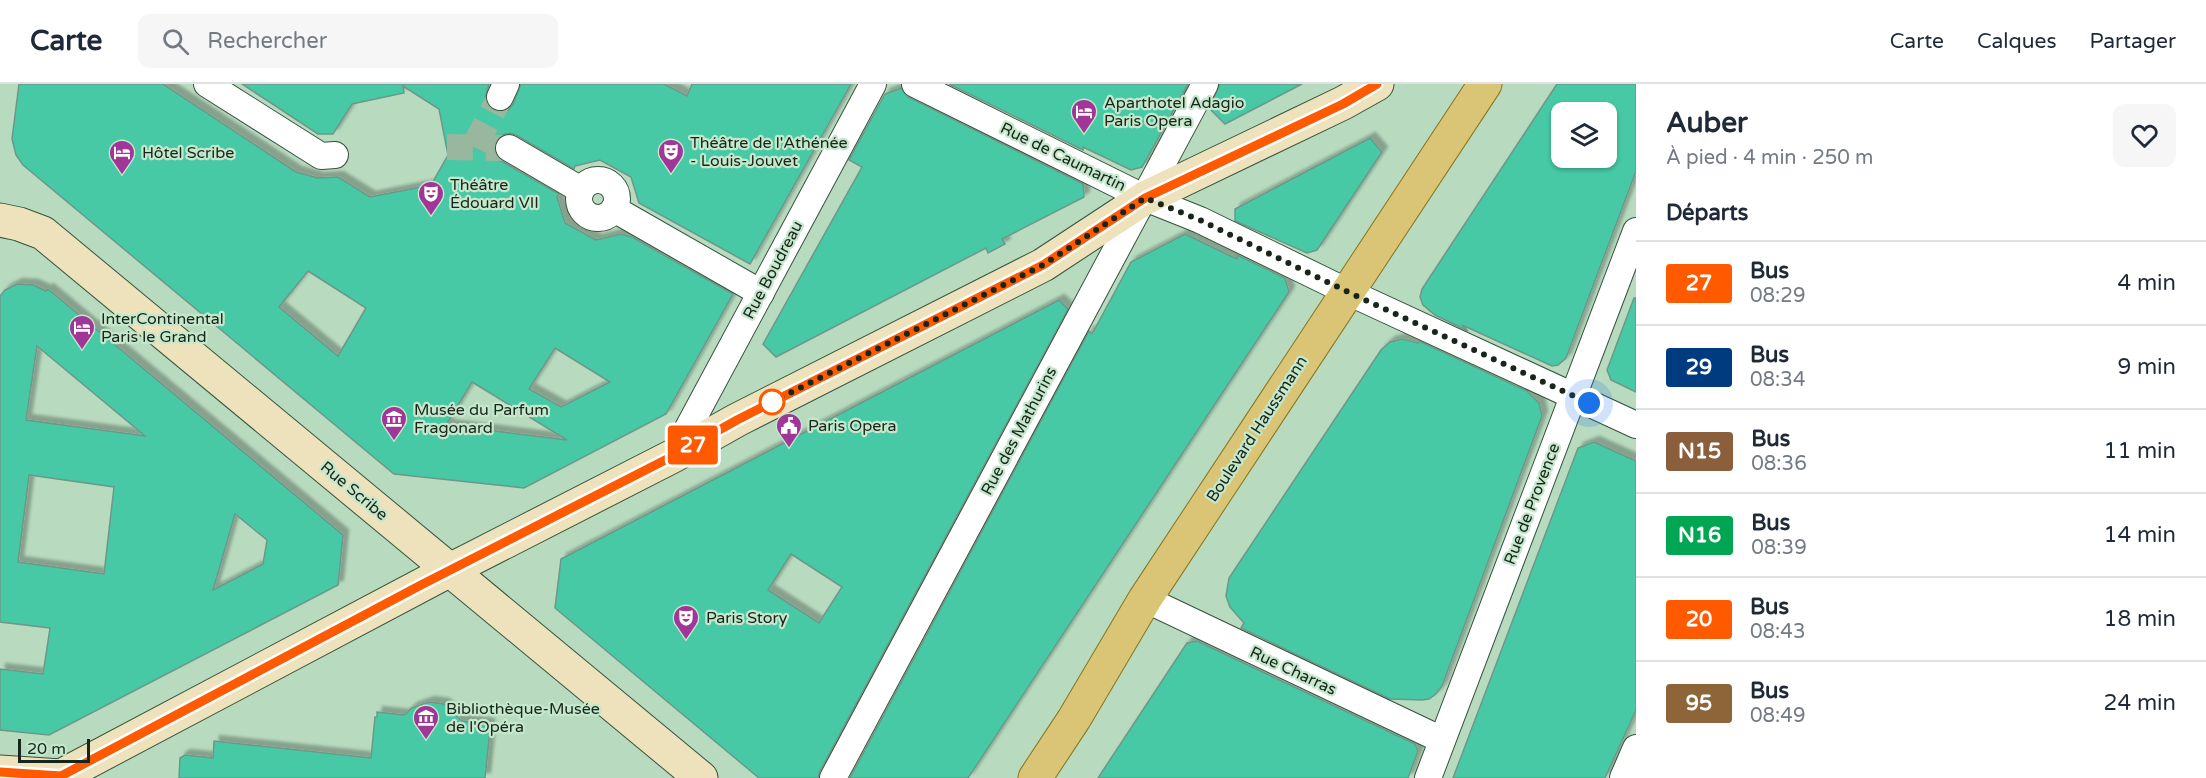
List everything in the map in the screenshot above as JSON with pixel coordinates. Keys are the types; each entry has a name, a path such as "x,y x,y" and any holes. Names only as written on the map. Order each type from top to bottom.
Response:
{"main road":[{"name":"Boulevard Haussmann","path":"1035,778 1155,605 1358,297 1485,84"}],"street":[{"path":"207,84 321,156 335,155"},
{"name":"Rue Boudreau","path":"673,456 873,84"},
{"name":"Rue de Caumartin","path":"915,84 1145,198 1200,220 1358,297 1636,425"},
{"name":"Rue des Mathurins","path":"833,778 1205,84"},
{"path":"0,772 60,777 450,570 673,456 737,420 1043,265 1145,198 1343,104 1377,84"},
{"path":"509,148 581,190 596,180 607,182 615,191 617,202 614,209 761,293"},
{"name":"Rue Scribe","path":"0,220 43,233 701,778"},
{"name":"Rue de Provence","path":"1428,778 1636,231"},
{"name":"Rue Charras","path":"1155,605 1442,740"},
{"path":"1623,778 1636,748"}],"building":[{"path":"19,84 163,84 296,172 318,178 338,177 370,197 431,185 448,155 439,109 403,86 404,93 352,104 333,134 318,134 242,84 489,84 485,98 487,105 501,112 508,110 513,104 521,84 664,84 687,96 692,84 851,84 750,264 639,203 631,177 600,160 575,166 574,169 516,135 510,133 502,135 496,140 494,149 501,161 559,194 557,197 565,223 596,240 621,234 632,237 733,294 666,414 524,488 394,474 23,165 16,155 12,139","holes":["308,271 366,308 338,356 279,307","555,348 610,382 561,407 529,389","472,382 567,440 446,425"]},
{"path":"949,84 1188,84 1142,167 1131,170 1083,147 1083,150"},
{"path":"1220,84 1302,84 1225,124 1209,108"},
{"path":"1557,84 1636,84 1636,171 1566,358 1558,365 1552,366 1462,325 1468,331 1435,315 1423,305 1420,297 1422,289"},
{"path":"901,88 908,97 1083,184 1084,197 1002,239 1005,244 988,253 986,248 776,357 763,344 862,167 849,160 885,94"},
{"path":"1370,138 1382,152 1317,250 1307,253 1235,221 1235,209"},
{"path":"1185,234 1237,259 1237,255 1285,278 1289,292 968,778 850,778 1089,331 1092,334 1131,262"},
{"path":"17,284 33,285 46,291 48,289 343,535 338,585 49,735 0,730 0,669 43,674 50,628 0,622 0,296 5,290","holes":["37,346 145,436 26,420","29,475 114,487 104,574 18,562","235,514 267,540 263,564 213,590"]},
{"path":"1634,298 1636,298 1636,392 1611,380 1607,370"},
{"path":"1059,300 1068,309 818,778 759,778 555,608 561,559","holes":["791,554 842,587 819,623 768,590"]},
{"path":"1402,339 1418,343 1419,341 1527,391 1539,403 1542,416 1442,686 1429,699 1422,700 1390,699 1241,628 1244,623 1230,607 1226,596 1229,578 1381,350 1390,342"},
{"path":"1594,442 1636,461 1636,710 1605,778 1453,778 1578,448"},
{"path":"1197,641 1415,744 1418,751 1408,778 1098,778 1187,643"},
{"path":"429,702 444,704 462,721 489,724 485,778 179,778 180,758 185,755 213,758 214,741 371,758 377,712 404,715 412,708"}],"tunnel":[{"path":"474,147 500,97"},
{"path":"447,147 507,148"}],"bus line":[{"name":"27","path":"0,772 61,776 421,585 673,456 737,420 1043,265 1145,198 1343,104 1377,84"}],"place":[{"name":"Aparthotel Adagio Paris Opera","path":"1084,135"},
{"name":"Théâtre de l'Athénée - Louis-Jouvet","path":"671,175"},
{"name":"Hôtel Scribe","path":"122,176"},
{"name":"Théâtre Édouard VII","path":"431,217"},
{"name":"InterContinental Paris le Grand","path":"82,351"},
{"name":"Musée du Parfum Fragonard","path":"394,442"},
{"name":"Paris Opera","path":"789,449"},
{"name":"Paris Story","path":"686,641"},
{"name":"Bibliothèque-Musée de l'Opéra","path":"426,741"}],"route":[{"path":"772,402 1043,265 1145,198 1200,220 1311,275 1589,403"}]}
